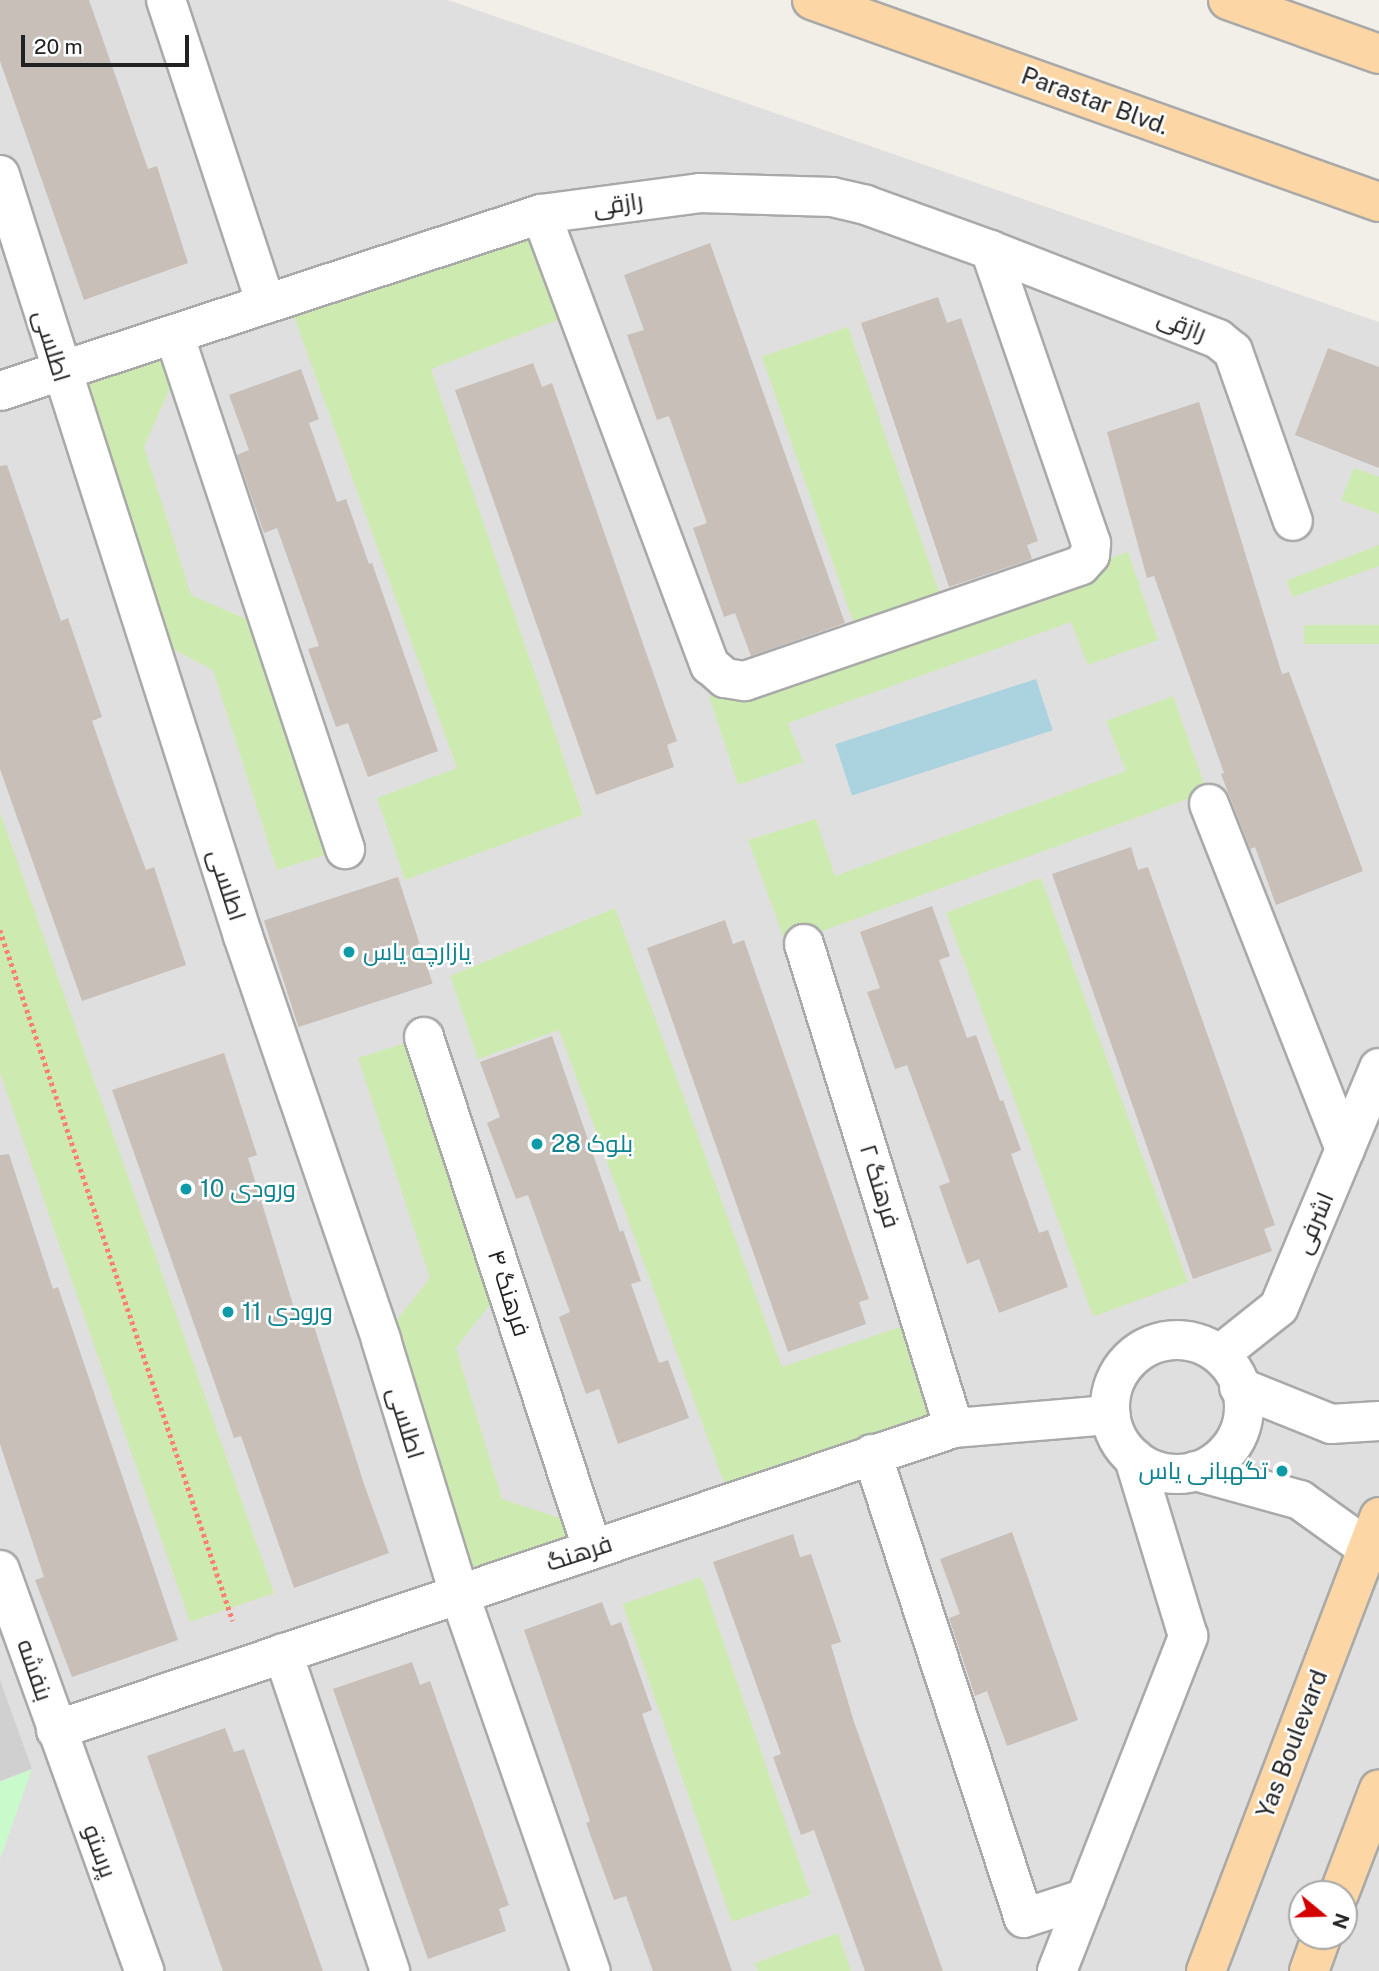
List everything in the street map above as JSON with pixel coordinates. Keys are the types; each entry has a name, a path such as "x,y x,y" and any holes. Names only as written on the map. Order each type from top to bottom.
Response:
{"main road":[{"name":"Parastar Blvd.","path":"812,0 1379,202"},
{"path":"1228,0 1379,54"},
{"name":"Yas Boulevard","path":"1206,1971 1373,1532"},
{"path":"1344,1880 1379,1789"},
{"path":"1309,1971 1317,1950"}],"street":[{"path":"166,0 267,304"},
{"name":"اطلسی","path":"0,176 60,372 243,936 381,1340 580,1968"},
{"name":"رازقی","path":"0,391 541,214 700,193 832,197 866,205 990,250 1218,339 1233,351 1293,521"},
{"path":"541,214 710,665 725,678 745,681 1081,565 1090,555 1091,543 990,250"},
{"path":"174,334 345,849"},
{"path":"1209,804 1345,1149"},
{"name":"فرهنگ ۲","path":"804,944 954,1428"},
{"name":"فرهنگ ۴","path":"424,1037 592,1548"},
{"name":"اشرفی","path":"1220,1354 1279,1307 1379,1068"},
{"path":"1177,1339 1200,1343 1220,1354 1232,1368 1239,1387 1244,1405 1241,1427 1231,1447 1215,1462 1195,1471 1173,1474 1152,1469 1134,1458 1122,1446 1110,1415 1111,1392 1120,1371 1135,1354 1155,1343 1177,1339"},
{"path":"1239,1387 1331,1424 1379,1421"},
{"name":"فرهنگ","path":"56,1730 954,1428 1110,1415"},
{"path":"873,1454 1024,1918 1087,1898"},
{"path":"1057,1971 1188,1636 1134,1458"},
{"path":"1195,1471 1300,1500 1373,1532"},
{"name":"بنفشه","path":"0,1570 56,1730"},
{"path":"265,1659 390,1971"},
{"name":"پرستو","path":"56,1730 144,1971"}],"path":[{"path":"0,930 265,1659"}],"shaded area":[{"path":"0,0 448,0 1379,322 1379,1971 0,1971"},
{"path":"0,1680 32,1769 0,1781"}],"green space":[{"path":"541,214 578,312 431,369 583,815 405,880 377,798 457,768 287,297"},
{"path":"848,327 940,595 854,624 762,357"},
{"path":"174,334 183,359 144,447 191,595 274,631 345,849 277,870 213,670 146,635 60,372"},
{"path":"1354,468 1379,477 1379,514 1341,500"},
{"path":"1379,545 1379,566 1293,597 1286,581"},
{"path":"1128,552 1158,640 1088,665 1071,622 788,723 803,762 738,785 709,696"},
{"path":"1304,625 1379,625 1379,644 1304,644"},
{"path":"1173,696 1207,792 786,944 748,840 816,819 835,876 1126,771 1106,721"},
{"path":"0,812 274,1593 190,1622 0,1073"},
{"path":"1041,878 1188,1282 1093,1317 946,913"},
{"path":"615,908 782,1367 921,1320 954,1428 731,1502 559,1030 478,1059 450,976"},
{"path":"424,1037 506,1284 456,1348 502,1499 584,1526 592,1548 459,1593 381,1340 430,1278 358,1058"},
{"path":"701,1577 810,1895 732,1922 623,1604"},
{"path":"32,1769 0,1859 0,1782"},
{"path":"838,1933 851,1971 758,1971 755,1963"}],"water":[{"path":"1036,679 1053,730 852,796 835,744"}],"building":[{"path":"0,0 89,0 148,169 157,166 188,263 84,300 0,61"},
{"path":"710,243 845,623 751,656 735,613 724,617 693,528 707,523 669,416 657,420 627,335 644,330 624,275"},
{"path":"938,297 947,323 961,318 1038,541 1027,545 1032,559 949,587 861,323"},
{"path":"1328,348 1379,367 1379,468 1295,435"},
{"path":"533,363 542,387 552,383 677,741 667,745 674,767 596,795 455,390"},
{"path":"301,369 319,419 309,423 337,502 346,499 369,564 372,563 438,751 368,777 348,723 336,727 308,649 319,646 277,528 264,533 237,455 249,450 229,395"},
{"path":"1199,402 1282,674 1289,672 1363,871 1276,905 1255,847 1250,849 1221,774 1224,773 1154,576 1147,578 1107,432"},
{"path":"7,465 61,621 68,618 102,717 92,721 118,795 146,870 154,867 186,965 82,1001 0,769 0,466"},
{"path":"1131,847 1138,870 1148,867 1275,1225 1264,1229 1272,1251 1193,1279 1052,874"},
{"name":"یازارچه یاس","path":"398,877 433,984 299,1027 264,921"},
{"path":"932,906 950,956 939,960 967,1038 976,1035 1000,1101 1003,1100 1021,1150 1011,1154 1039,1233 1048,1230 1068,1287 999,1313 979,1259 967,1264 939,1186 950,1182 907,1065 895,1069 867,992 880,988 860,932"},
{"path":"725,920 733,944 744,940 869,1299 859,1302 866,1324 788,1352 647,948"},
{"path":"552,1036 620,1232 623,1230 641,1281 631,1284 659,1363 668,1360 689,1418 618,1444 599,1389 586,1394 559,1317 570,1312 528,1195 516,1199 487,1123 500,1117 480,1062"},
{"path":"224,1053 257,1155 248,1158 295,1311 308,1307 364,1484 389,1553 294,1588 241,1436 234,1438 112,1090"},
{"path":"9,1154 53,1289 58,1287 178,1640 72,1677 35,1580 44,1577 0,1444 0,1155"},
{"path":"1012,1532 1078,1720 1007,1746 987,1691 975,1696 949,1618 960,1614 940,1559"},
{"path":"793,1534 800,1557 811,1554 841,1642 831,1645 854,1722 943,1971 865,1971 814,1830 801,1835 773,1757 781,1754 713,1562"},
{"path":"602,1602 611,1626 621,1622 652,1710 642,1714 732,1971 653,1971 626,1896 614,1900 586,1823 590,1821 524,1630"},
{"path":"412,1662 420,1685 430,1681 509,1905 499,1909 506,1931 428,1959 333,1689"},
{"path":"225,1728 234,1752 244,1749 323,1971 223,1971 147,1756"}],"place":[{"name":"یازارچه یاس","path":"349,952"},
{"name":"بلوک 28","path":"537,1144"},
{"name":"ورودی 10","path":"186,1189"},
{"name":"ورودی 11","path":"228,1312"},
{"name":"تگهبانی یاس","path":"1282,1471"}]}
